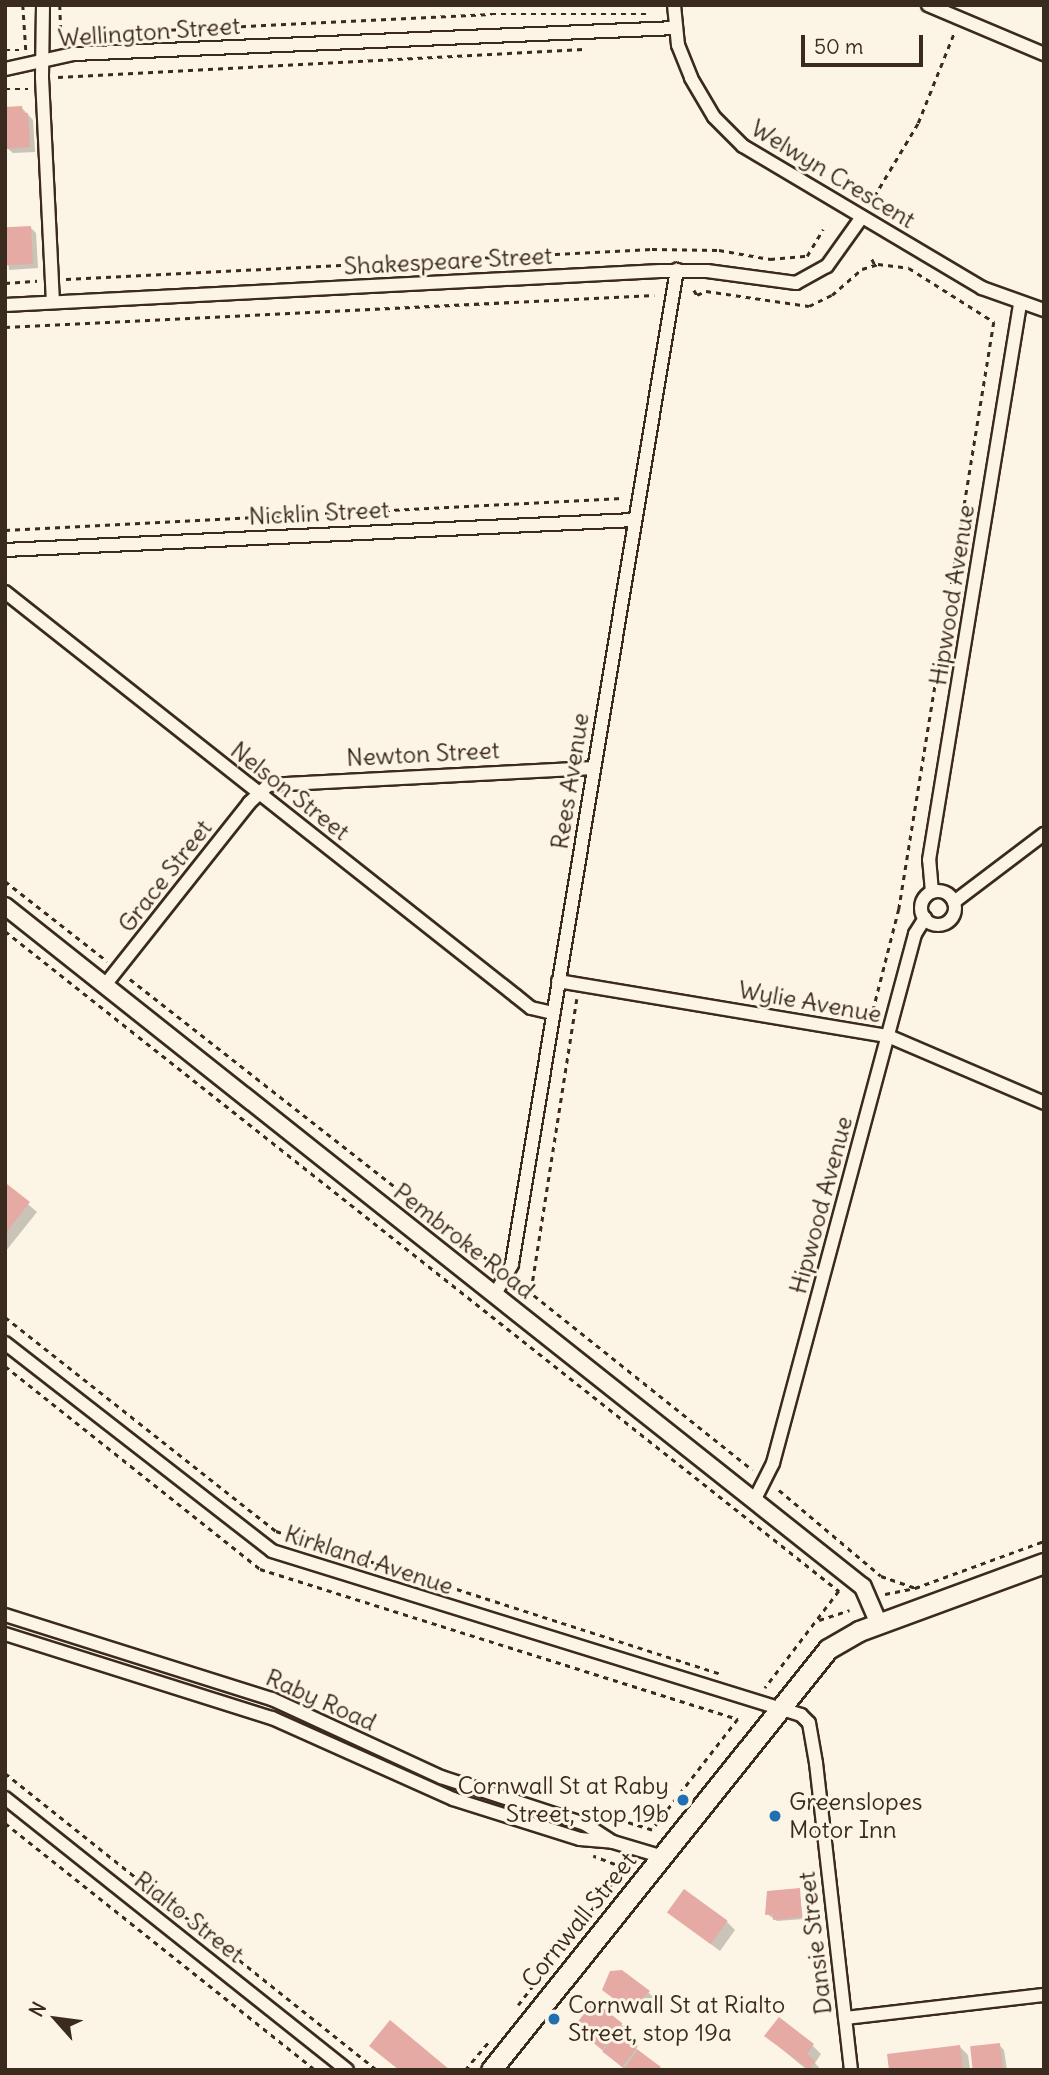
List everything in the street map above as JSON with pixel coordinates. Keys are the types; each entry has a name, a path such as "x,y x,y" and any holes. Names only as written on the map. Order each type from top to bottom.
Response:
{"main road":[{"name":"Cornwall Street","path":"491,2070 777,1708 828,1648 879,1624 1044,1563"}],"street":[{"path":"43,5 53,302"},
{"name":"Welwyn Crescent","path":"674,5 675,28 683,62 725,131 759,157 982,288 1020,304 1044,310"},
{"path":"928,5 949,9 1044,54"},
{"name":"Wellington Street","path":"5,69 73,54 675,28"},
{"name":"Shakespeare Street","path":"5,305 677,270 802,282 835,258 862,217"},
{"name":"Rees Avenue","path":"495,1294 512,1264 677,270"},
{"name":"Hipwood Avenue","path":"932,892 929,860 1020,304"},
{"name":"Nicklin Street","path":"5,550 634,520"},
{"name":"Nelson Street","path":"5,592 516,996 531,1007 553,1013"},
{"name":"Newton Street","path":"258,792 276,783 593,768"},
{"name":"Grace Street","path":"105,985 258,792"},
{"path":"954,902 947,894 932,892 922,904 925,918 939,925 948,921 954,902 1044,834"},
{"name":"Pembroke Road","path":"5,906 863,1587 879,1624"},
{"name":"Hipwood Avenue","path":"754,1501 773,1463 915,934 925,918"},
{"name":"Wylie Avenue","path":"558,981 888,1036 1044,1103"},
{"name":"Kirkland Avenue","path":"5,1343 272,1551 777,1708"},
{"name":"Raby Road","path":"5,1615 272,1699 441,1777 586,1824 613,1842"},
{"name":"Raby Road","path":"5,1634 272,1718 453,1799 580,1839 613,1842 660,1856"},
{"name":"Dansie Street","path":"777,1708 794,1711 809,1723 851,2070"},
{"name":"Rialto Street","path":"5,1798 347,2070"},
{"path":"845,2018 1044,1995"}],"path":[{"path":"5,50 27,50 23,5"},
{"path":"60,5 61,35 491,14 651,14"},
{"path":"878,192 918,123 955,31"},
{"path":"53,78 583,50"},
{"path":"63,279 652,249 719,250 771,259 807,256 823,229"},
{"path":"872,258 875,265"},
{"path":"694,290 697,295 706,291 808,306 875,265 909,268 994,322 899,909 872,1015 860,1017"},
{"path":"5,327 654,295"},
{"path":"5,530 622,498"},
{"path":"5,881 109,963"},
{"path":"5,931 839,1591 766,1689 754,1685"},
{"path":"127,976 493,1264"},
{"path":"577,996 531,1288 526,1289 753,1470"},
{"path":"5,1317 276,1531 728,1676"},
{"path":"5,1366 260,1569 738,1719 652,1830 586,1810"},
{"path":"779,1490 881,1576 915,1588"},
{"path":"886,1594 915,1588 1044,1541"},
{"path":"819,1620 849,1610"},
{"path":"5,1773 377,2070"},
{"path":"5,1823 316,2070"},
{"path":"516,2008 624,1868"},
{"path":"465,2070 491,2039"}],"building":[{"path":"22,106 23,113 28,113 30,147 6,149 5,107"},
{"path":"31,226 33,264 7,265 5,227"},
{"path":"7,1184 30,1202 5,1234 5,1186"},
{"path":"800,1888 802,1917 773,1920 773,1914 765,1915 767,1891"},
{"path":"684,1889 728,1921 711,1944 667,1912"},
{"path":"622,1970 650,1991 630,2011 602,1990 610,1971"},
{"path":"594,2001 622,2023 602,2049 574,2027"},
{"path":"779,2017 814,2044 807,2054 815,2061 810,2070 764,2036"},
{"path":"390,2020 450,2070 399,2070 369,2046"},
{"path":"618,2031 638,2046 622,2067 602,2052"},
{"path":"1000,2043 1003,2070 973,2070 970,2046"},
{"path":"960,2045 963,2070 889,2070 887,2054"},
{"path":"638,2050 661,2067 658,2070 623,2070"}],"place":[{"name":"Cornwall St at Raby Street, stop 19b","path":"683,1800"},
{"name":"Greenslopes Motor Inn","path":"775,1816"},
{"name":"Cornwall St at Rialto Street, stop 19a","path":"554,2019"}]}
